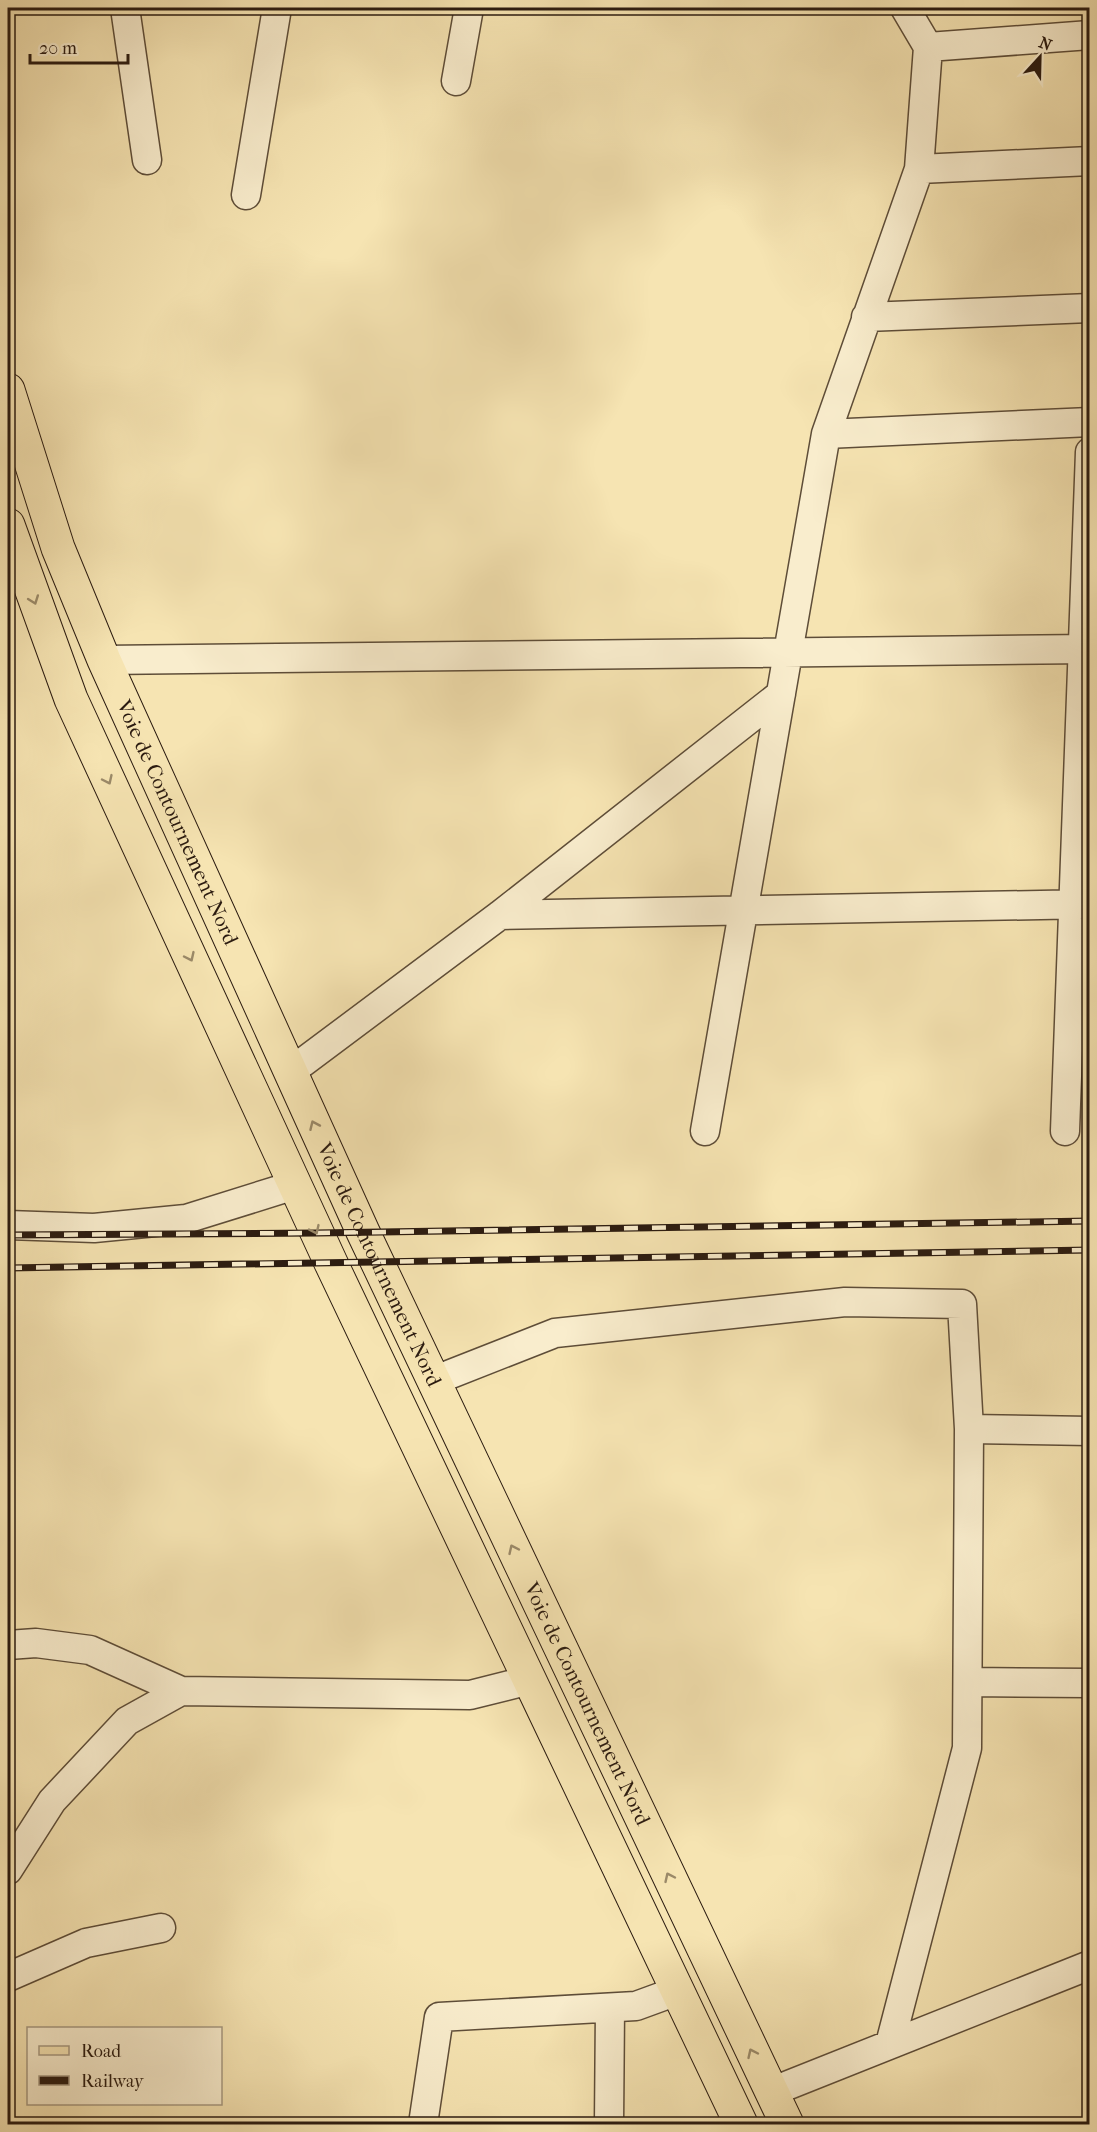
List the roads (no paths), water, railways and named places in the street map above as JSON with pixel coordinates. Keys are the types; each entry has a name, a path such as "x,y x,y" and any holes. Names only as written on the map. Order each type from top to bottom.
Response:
{"main road":[{"name":"Voie de Contournement Nord","path":"8,390 58,548 104,660 290,1072 433,1381 787,2124"},
{"name":"Voie de Contournement Nord","path":"8,525 71,699 295,1185 741,2124"}],"street":[{"path":"125,8 147,160"},
{"path":"246,195 277,8"},
{"path":"456,81 469,8"},
{"path":"705,1131 825,434 919,169 928,47 905,8"},
{"path":"928,47 1089,35"},
{"path":"919,169 1089,161"},
{"path":"866,317 1089,308"},
{"path":"825,434 1089,422"},
{"path":"1065,1131 1081,904 1089,452"},
{"path":"104,660 1086,649"},
{"path":"290,1072 500,915 781,694"},
{"path":"500,915 1081,904"},
{"path":"8,1225 94,1228 186,1219 295,1185"},
{"path":"433,1381 555,1333 844,1302 962,1304 969,1430 967,1748 890,2044"},
{"path":"969,1430 1089,1431"},
{"path":"8,1645 36,1643 90,1650 181,1691 470,1695 530,1680"},
{"path":"968,1682 1089,1683"},
{"path":"8,1870 52,1801 127,1721 181,1691"},
{"path":"8,1977 86,1943 161,1928"},
{"path":"771,2092 1089,1965"},
{"path":"423,2124 439,2017 636,2006 677,1991"},
{"path":"609,2124 610,2007"}],"railway":[{"path":"8,1235 317,1233 1090,1221"},
{"path":"8,1268 1090,1250"}]}
